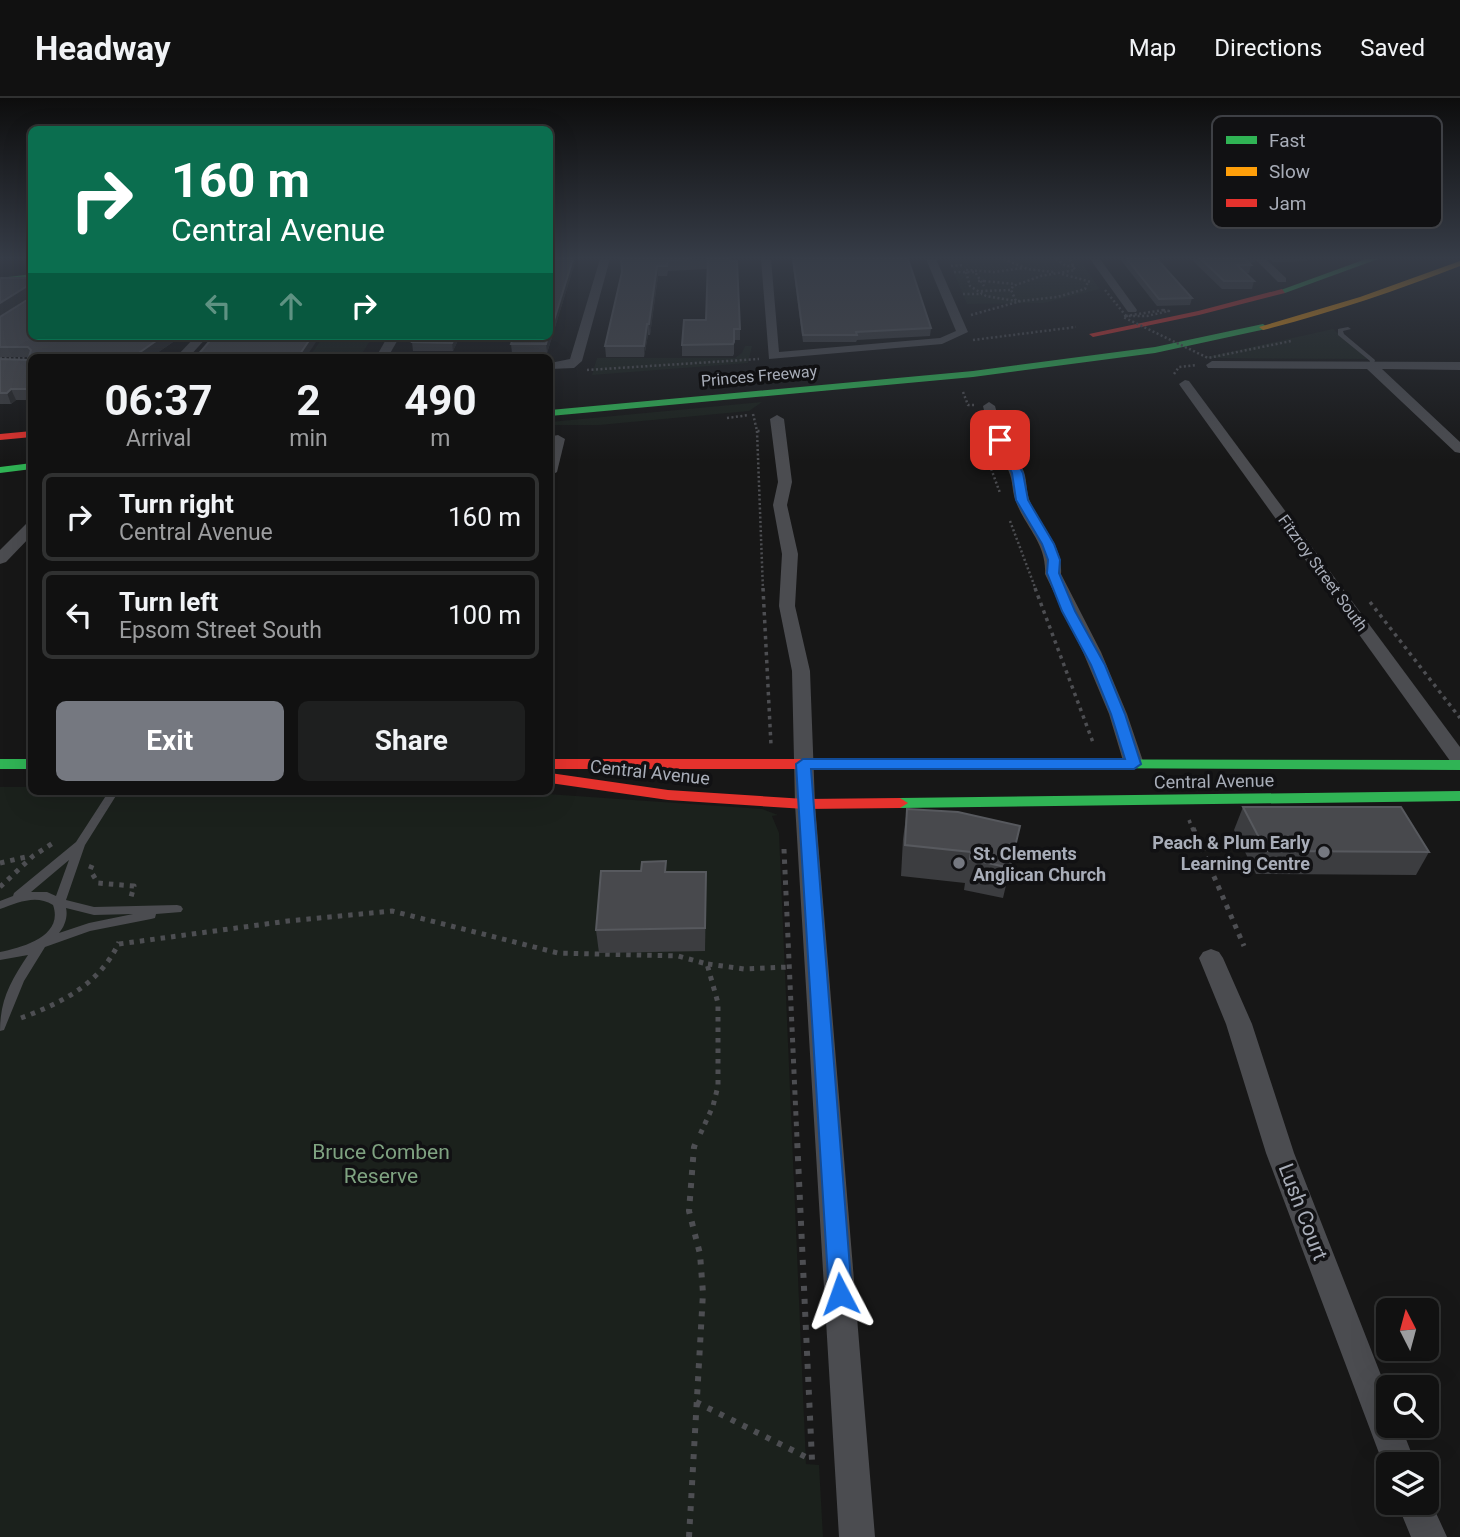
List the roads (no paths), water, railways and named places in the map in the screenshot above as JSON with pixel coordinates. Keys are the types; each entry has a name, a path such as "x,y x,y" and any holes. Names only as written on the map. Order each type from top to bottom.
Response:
{"main road":[{"path":"1074,338 1127,326"},
{"path":"1018,352 1179,326"},
{"name":"Princes Freeway","path":"553,413 1064,363 1183,345 1266,326"},
{"path":"903,361 955,354"},
{"path":"0,437 28,434"},
{"path":"0,444 28,441"},
{"path":"0,463 28,460"},
{"path":"0,470 28,466"},
{"name":"Central Avenue","path":"553,764 1460,763"},
{"path":"0,764 28,764"},
{"name":"Central Avenue","path":"553,778 668,795 805,804 1460,796"}],"street":[{"path":"553,366 570,365 576,361 585,326"},
{"path":"767,326 768,357 942,341 962,332 960,326"},
{"path":"185,354 198,340"},
{"path":"1212,365 1460,366"},
{"path":"1371,366 1460,449"},
{"name":"Fitzroy Street South","path":"1185,384 1460,763"},
{"path":"989,406 994,429 1017,473 1022,500 1048,544 1054,560 1053,573 1069,611 1098,665 1134,764"},
{"path":"777,419 784,454 785,482 780,505 790,554 788,606 801,671 805,804 857,1537"},
{"path":"553,460 558,439"},
{"path":"0,559 28,530"},
{"name":"Lush Court","path":"1211,958 1239,1024 1280,1153 1394,1452"},
{"path":"1419,1515 1429,1537"}],"lane":[{"path":"1348,329 1340,330 1341,335 1373,361 1371,366"},
{"path":"0,1026 18,980 41,944 59,926 63,909 59,902 80,845 111,795"},
{"path":"15,899 80,845"},
{"path":"0,905 15,899 41,895 74,908 94,911 177,909 89,927 26,951 0,956"}],"place":[{"name":"Peach & Plum Early Learning Centre","path":"1324,852"},
{"name":"St. Clements Anglican Church","path":"959,863"}],"park label":[{"name":"Bruce Comben Reserve","path":"381,1164"}]}
